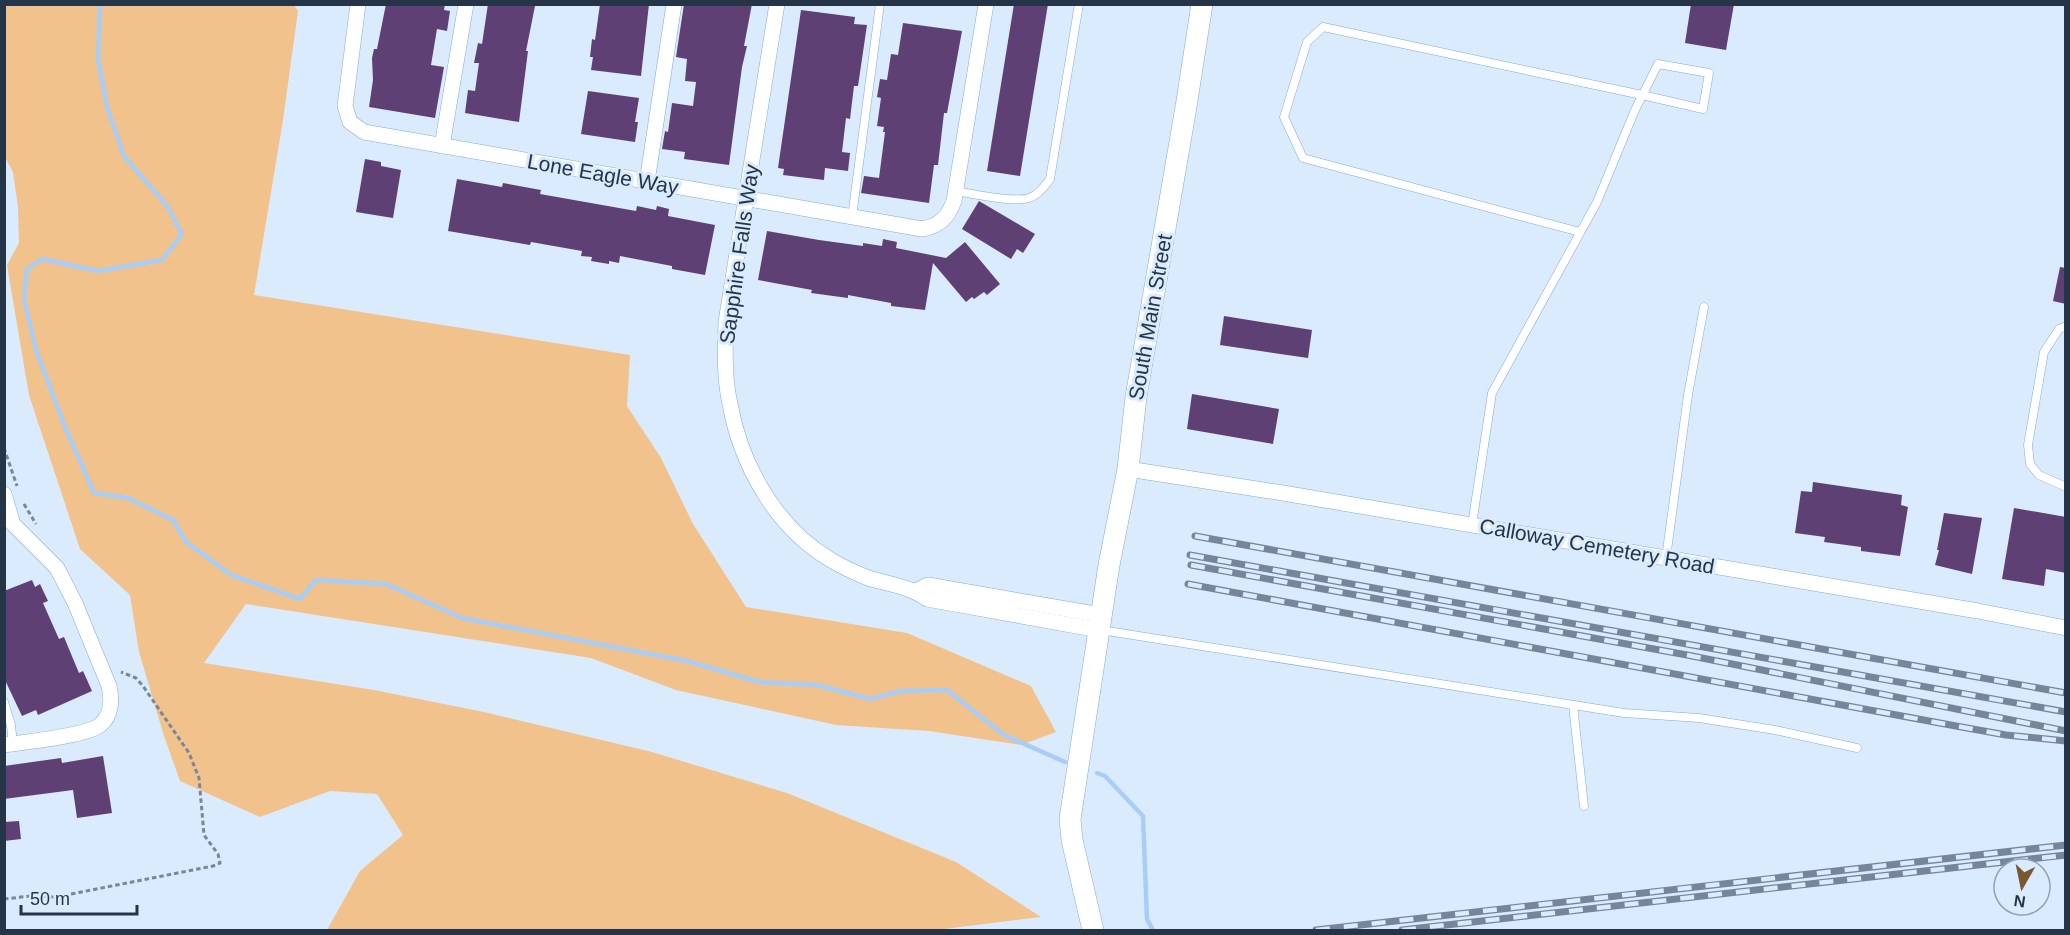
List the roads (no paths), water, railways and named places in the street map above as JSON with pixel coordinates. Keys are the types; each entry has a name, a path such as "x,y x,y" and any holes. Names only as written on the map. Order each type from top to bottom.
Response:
{"street":[{"name":"Lone Eagle Way","path":"358,4 345,106 350,122 364,132 922,229 942,222 950,213 956,191 985,5"},
{"path":"442,146 466,4"},
{"path":"647,182 674,4"},
{"name":"Sapphire Falls Way","path":"777,4 726,322 725,363 728,394 740,442 756,478 771,502 802,538 830,560 866,577 916,591 928,585 1100,623"},
{"name":"South Main Street","path":"1093,930 1072,840 1071,819 1109,565 1128,469 1136,397 1202,4"},
{"name":"Calloway Cemetery Road","path":"1128,469 1472,525 2066,628"},
{"path":"4,494 9,526 57,568 110,686 111,698 106,719 98,727 79,733 9,744"}],"lane":[{"path":"852,217 880,4"},
{"path":"956,191 1002,199 1028,199 1041,191 1050,179 1079,4"},
{"path":"1472,525 1492,393 1597,202 1642,94 1658,64 1709,72 1703,109 1642,94 1323,27 1307,42 1284,117 1303,158 1580,232"},
{"path":"1666,558 1688,395 1704,307"},
{"path":"2066,326 2059,329 2044,352 2028,445 2030,464 2039,475 2066,487"},
{"path":"1100,623 1573,705 1624,713 1699,718 1775,730 1857,748"},
{"path":"4,702 11,725 9,744"},
{"path":"1573,705 1584,806"}],"waterway":[{"path":"100,4 98,59 107,107 124,156 167,206 182,234 162,260 98,271 42,259 27,269 24,299 36,350 65,427 94,493 128,498 173,520 186,542 231,575 300,599 316,580 386,584 462,618 687,661 759,682 817,685 870,699 901,691 947,690 1004,735 1065,762"},
{"path":"1097,773 1105,776 1143,816 1147,919 1153,930"}],"railway":[{"path":"1195,536 2066,693"},
{"path":"1190,555 2066,712"},
{"path":"1191,565 1687,655 2066,731"},
{"path":"1188,584 2006,735 2066,741"},
{"path":"1316,930 2066,845"},
{"path":"1402,930 2066,855"}]}
